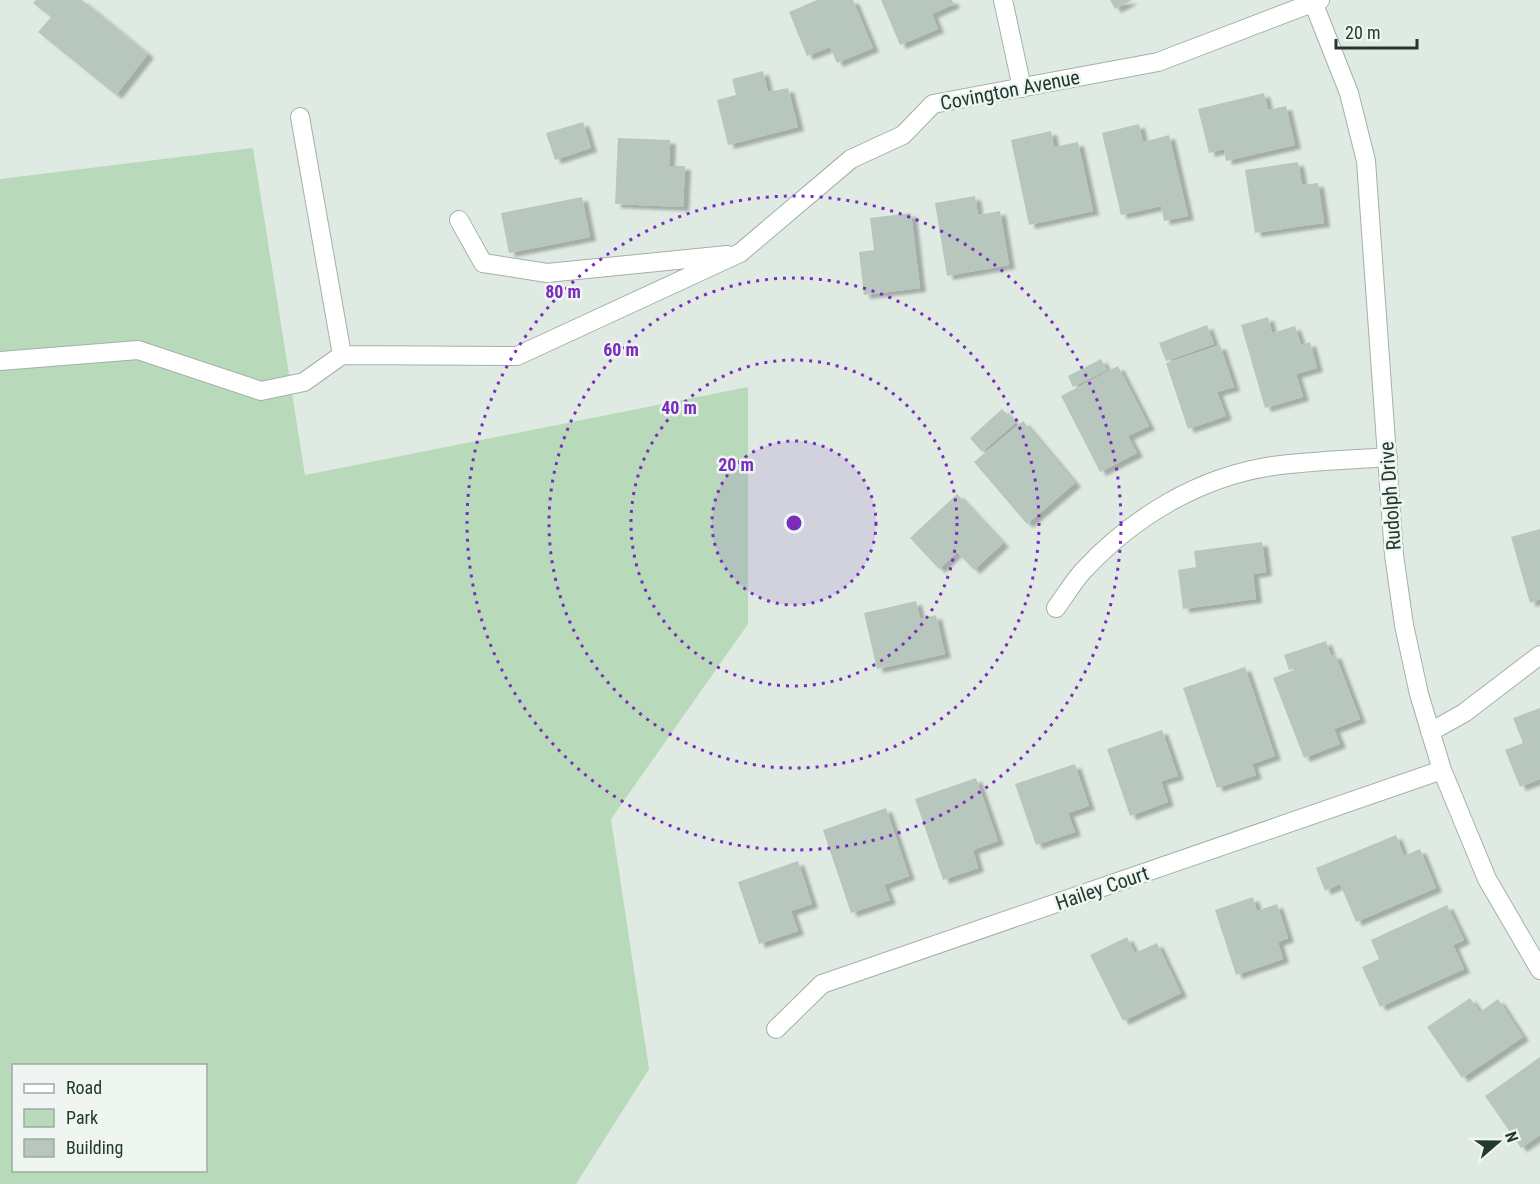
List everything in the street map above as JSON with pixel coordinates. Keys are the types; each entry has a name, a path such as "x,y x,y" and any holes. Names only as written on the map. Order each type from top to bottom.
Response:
{"street":[{"path":"1004,0 1022,88"},
{"name":"Covington Avenue","path":"342,356 517,356 740,253 851,159 903,135 933,104 1158,62 1316,1"},
{"name":"Rudolph Drive","path":"1316,1 1349,93 1366,161 1394,555 1404,625 1419,694 1442,770 1487,879 1540,970"},
{"path":"0,361 138,350 261,391 304,382 342,356 300,117"},
{"path":"459,220 483,263 547,273 740,253"},
{"path":"1056,608 1082,572 1116,539 1147,515 1191,490 1231,476 1273,466 1388,457"},
{"path":"1430,732 1464,713 1540,655"},
{"name":"Hailey Court","path":"776,1029 822,984 1442,770"}],"green space":[{"path":"253,148 305,475 748,387 748,624 611,819 649,1069 576,1184 0,1184 0,179"}],"building":[{"path":"36,0 82,0 148,54 116,95 38,32 51,17 33,3"},
{"path":"817,0 853,0 873,48 837,63 830,47 807,56 789,12"},
{"path":"881,0 952,0 954,4 932,14 938,29 900,45"},
{"path":"1110,0 1132,0 1115,9"},
{"path":"763,71 768,92 788,88 798,127 728,145 717,100 736,95 732,79"},
{"path":"1264,93 1268,110 1286,106 1295,145 1226,161 1224,149 1209,153 1198,109"},
{"path":"583,122 591,148 555,160 546,133"},
{"path":"1139,124 1143,142 1169,135 1188,216 1164,221 1161,206 1121,215 1102,133"},
{"path":"1051,131 1054,147 1078,142 1093,211 1029,225 1011,140"},
{"path":"618,138 670,140 669,166 685,166 683,207 615,204"},
{"path":"1298,162 1302,185 1318,183 1324,223 1255,233 1245,170"},
{"path":"975,196 978,215 1000,211 1009,265 947,276 935,203"},
{"path":"582,197 590,237 509,253 501,213"},
{"path":"911,213 920,288 864,295 859,252 874,250 870,218"},
{"path":"1268,317 1272,333 1295,326 1301,345 1310,342 1317,368 1296,374 1303,397 1265,408 1241,325"},
{"path":"1207,325 1214,344 1166,361 1159,343"},
{"path":"1220,345 1234,387 1217,392 1226,416 1188,429 1166,363"},
{"path":"1101,359 1107,370 1073,387 1068,376"},
{"path":"1118,366 1149,426 1128,436 1137,453 1100,472 1061,396"},
{"path":"1002,409 1015,423 982,452 970,438"},
{"path":"1023,421 1075,483 1027,524 974,462"},
{"path":"957,494 1003,543 974,570 957,552 939,569 910,538"},
{"path":"1540,529 1540,599 1530,603 1511,537"},
{"path":"1262,542 1266,572 1253,574 1256,599 1183,609 1178,570 1196,567 1194,551"},
{"path":"916,601 920,619 936,615 945,654 877,669 864,613"},
{"path":"1326,641 1331,656 1335,654 1360,719 1334,729 1340,744 1304,758 1273,678 1319,660 1289,670 1284,655"},
{"path":"1245,667 1275,756 1252,764 1256,775 1217,788 1183,688"},
{"path":"1540,708 1540,779 1520,787 1505,750 1523,743 1513,718"},
{"path":"1162,730 1178,776 1161,781 1168,802 1130,816 1107,749"},
{"path":"1075,764 1089,806 1068,813 1075,832 1036,845 1015,784"},
{"path":"976,778 998,841 973,850 978,868 943,880 915,799"},
{"path":"886,808 909,876 884,885 890,900 851,913 823,830"},
{"path":"1396,835 1404,856 1420,849 1436,888 1356,922 1340,884 1325,891 1316,868"},
{"path":"798,861 812,904 791,911 798,931 759,944 738,882"},
{"path":"1253,897 1257,911 1277,904 1288,938 1278,942 1283,959 1236,975 1215,910"},
{"path":"1447,905 1464,940 1453,945 1464,969 1380,1007 1362,967 1379,959 1371,940"},
{"path":"1127,937 1135,953 1157,943 1181,993 1123,1021 1090,955"},
{"path":"1470,998 1480,1012 1498,999 1523,1037 1462,1078 1427,1027"},
{"path":"1540,1057 1540,1135 1521,1148 1485,1096"}]}
